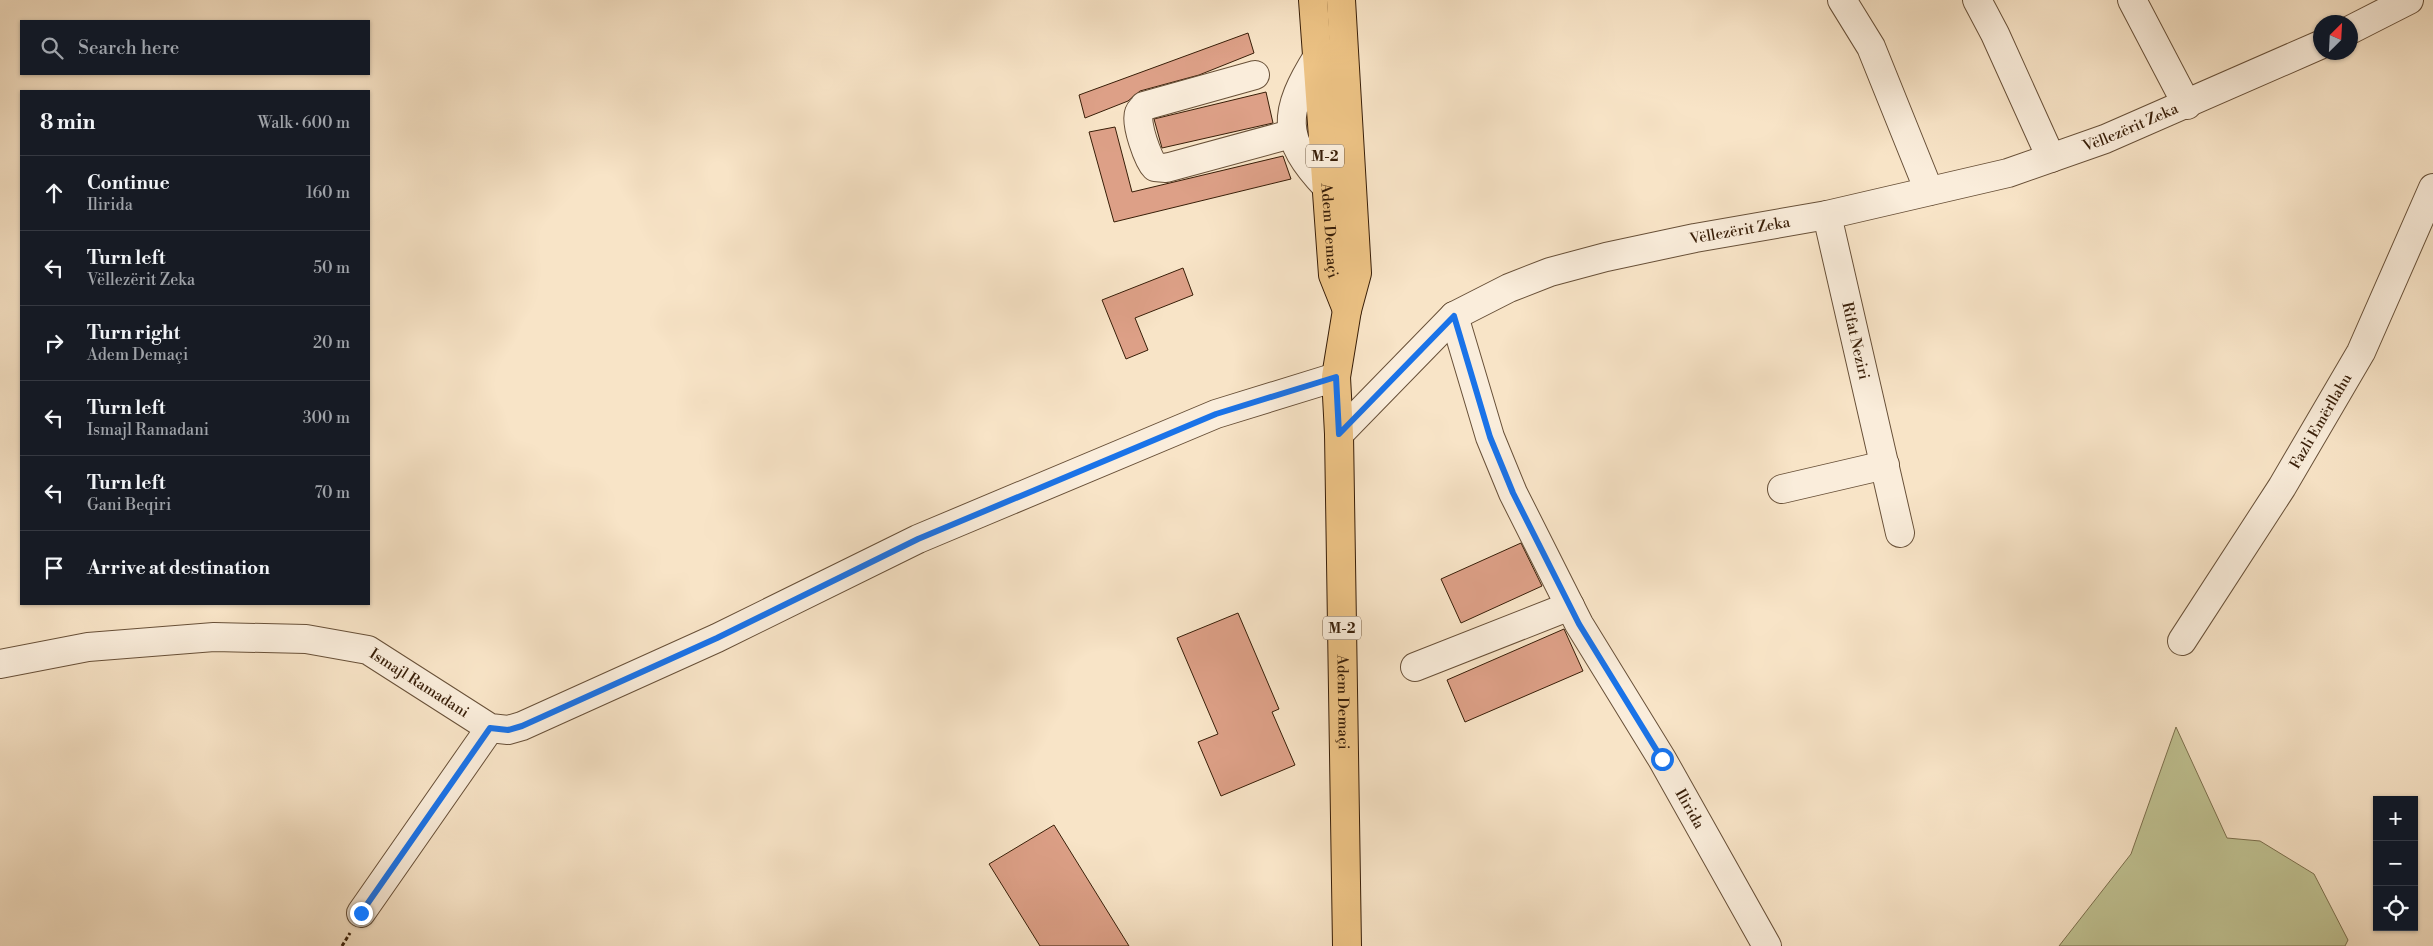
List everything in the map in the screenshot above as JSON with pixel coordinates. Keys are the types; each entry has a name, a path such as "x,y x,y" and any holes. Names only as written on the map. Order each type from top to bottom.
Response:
{"main road":[{"name":"Adem Demaçi","path":"1313,0 1333,275 1347,310"},
{"name":"Adem Demaçi","path":"1341,0 1356,273 1347,310 1336,377 1339,434 1346,946"}],"street":[{"path":"1842,0 1871,46 1929,191"},
{"path":"1977,0 1995,34 2051,158"},
{"name":"Vëllezërit Zeka","path":"2132,0 2187,105"},
{"path":"2358,26 2409,0"},
{"name":"Vëllezërit Zeka","path":"1339,434 1454,316 1509,288 1542,275 1606,257 1695,238 1827,215 2008,173 2105,139 2187,105 2313,48"},
{"path":"1318,56 1303,80 1293,103 1291,134 1302,158 1327,187"},
{"path":"1255,74 1144,106 1139,113 1139,121 1149,161 1155,168 1166,168 1291,134"},
{"name":"Fazli Emërllahu","path":"2182,641 2282,487 2360,352 2433,188"},
{"name":"Rifat Neziri","path":"1827,215 1886,465 1900,533"},
{"name":"Ilirida","path":"1454,316 1490,437 1513,493 1570,606 1662,759 1768,946"},
{"path":"361,913 490,728 508,730 522,726 717,638 918,539 1207,418 1336,377"},
{"path":"1782,489 1886,465"},
{"path":"1415,667 1570,606"},
{"name":"Ismajl Ramadani","path":"0,664 88,647 214,637 306,639 368,650 490,728"}],"green space":[{"path":"2176,727 2227,838 2260,841 2314,874 2348,940 2345,946 2059,946 2131,854"}],"building":[{"path":"1248,33 1254,53 1199,75 1140,91 1128,101 1085,118 1079,95"},
{"path":"1266,92 1273,123 1162,148 1154,119"},
{"path":"1115,127 1132,192 1283,156 1291,179 1114,222 1089,132"},
{"path":"1183,268 1193,295 1135,318 1148,350 1126,359 1102,300"},
{"path":"1521,543 1542,586 1461,623 1441,579"},
{"path":"1238,613 1279,709 1272,712 1295,765 1221,796 1198,742 1218,734 1177,638"},
{"path":"1564,629 1583,671 1465,722 1447,680"},
{"path":"1054,825 1129,946 1040,946 989,864"}],"route":[{"path":"361,913 490,728 508,730 522,726 717,638 918,539 1216,414 1336,377 1339,434 1454,316 1490,437 1513,493 1579,624 1662,759"}]}
